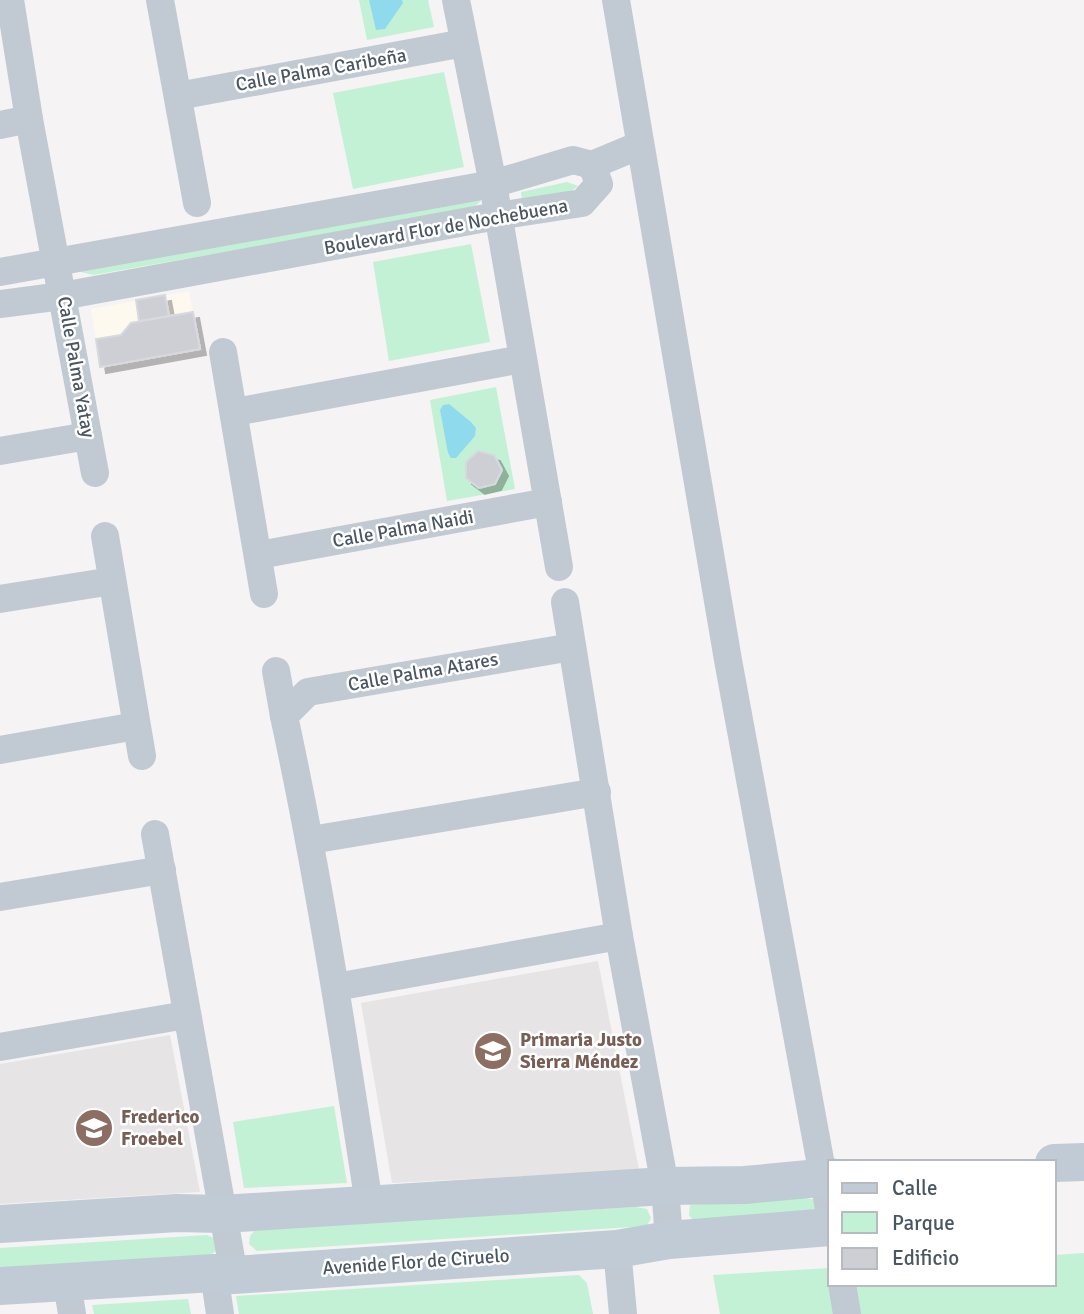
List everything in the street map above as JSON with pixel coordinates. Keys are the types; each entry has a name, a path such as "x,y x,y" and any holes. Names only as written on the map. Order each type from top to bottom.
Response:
{"main road":[{"path":"1056,1163 1084,1162"},
{"path":"0,1224 177,1213 222,1214 664,1186 746,1185 828,1189"},
{"name":"Avenide Flor de Ciruelo","path":"0,1286 69,1298 224,1274 617,1249 669,1240 828,1227"}],"street":[{"name":"Calle Palma Yatay","path":"10,0 29,119 95,473"},
{"path":"160,0 197,203"},
{"path":"456,0 491,172 559,567"},
{"path":"617,0 728,660 828,1189"},
{"name":"Calle Palma Caribeña","path":"178,96 464,43"},
{"path":"0,125 29,119"},
{"path":"592,165 640,145"},
{"name":"Boulevard Flor de Nochebuena","path":"0,272 491,172 573,160 592,165 599,184 582,203 499,228 0,304"},
{"path":"223,352 264,594"},
{"path":"235,412 522,359"},
{"path":"0,452 88,436"},
{"name":"Calle Palma Naidi","path":"259,555 548,502"},
{"path":"105,536 142,756"},
{"path":"0,599 112,581"},
{"path":"565,603 619,936 664,1186 669,1240"},
{"name":"Calle Palma Atares","path":"284,716 308,692 572,647"},
{"path":"276,671 311,840 369,1204"},
{"path":"0,750 136,726"},
{"path":"311,840 597,792"},
{"path":"155,834 222,1214 224,1274 220,1314"},
{"path":"0,897 162,870"},
{"path":"336,986 619,936"},
{"path":"0,1047 186,1015"},
{"path":"617,1249 623,1314"},
{"path":"842,1286 847,1314"}],"shaded area":[{"path":"189,291 200,349 100,367 91,309"},
{"name":"Primaria Justo Sierra Méndez","path":"598,961 639,1170 392,1183 361,1003"},
{"name":"Frederico Froebel","path":"170,1035 200,1192 0,1204 0,1064"}],"green space":[{"path":"359,0 428,0 434,27 367,40"},
{"path":"444,72 464,167 353,189 333,93"},
{"path":"567,182 578,186 570,192 522,201 521,192"},
{"path":"481,201 472,209 93,275 77,271"},
{"path":"471,244 490,342 389,361 373,262"},
{"path":"496,387 515,489 447,501 430,400"},
{"path":"334,1106 347,1183 244,1188 233,1122"},
{"path":"798,1196 815,1200 816,1211 695,1223 689,1215 690,1205"},
{"path":"636,1207 647,1209 651,1218 647,1226 257,1251 249,1244 250,1236 256,1229"},
{"path":"207,1235 214,1238 216,1251 209,1256 0,1268 0,1248"},
{"path":"1084,1253 1084,1314 720,1314 713,1275 828,1268 828,1286 1056,1286 1056,1255"},
{"path":"579,1275 587,1283 593,1314 239,1314 236,1296"},
{"path":"188,1299 191,1314 94,1314 92,1305"}],"water":[{"path":"369,0 402,0 403,3 385,29 376,30"},
{"path":"449,404 476,428 475,436 456,458 451,458 448,453 440,410 443,405"}],"building":[{"path":"165,295 169,316 139,321 136,300"},
{"path":"193,312 200,349 100,367 96,339 121,335 131,323"},
{"path":"478,451 494,455 502,470 495,484 479,488 466,478 466,462"}],"place":[{"name":"Primaria Justo Sierra Méndez","path":"493,1051"},
{"name":"Frederico Froebel","path":"94,1128"}]}
